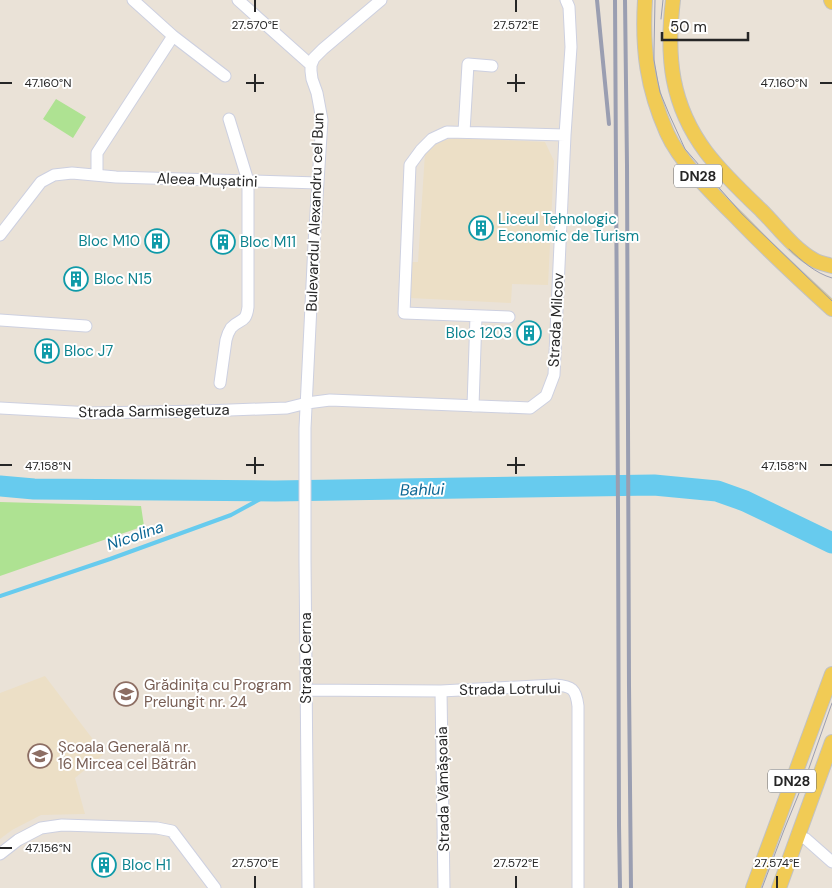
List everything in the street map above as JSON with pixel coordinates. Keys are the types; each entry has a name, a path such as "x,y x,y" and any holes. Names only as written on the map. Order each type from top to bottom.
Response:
{"main road":[{"name":"DN28","path":"645,0 645,63 656,107 668,135 680,154 718,199 832,309"},
{"name":"DN28","path":"673,0 670,32 673,79 678,98 696,138 720,168 786,237 815,260 832,266"},
{"name":"DN28","path":"753,888 832,674"},
{"name":"DN28","path":"779,888 832,742"}],"street":[{"path":"133,0 173,36 225,76"},
{"path":"238,0 311,65 314,58 323,49 381,0"},
{"name":"Strada Milcov","path":"307,403 330,400 530,408 546,396 554,375 571,48 569,8 566,0"},
{"path":"97,175 97,153 173,36"},
{"path":"464,132 468,64 492,66"},
{"name":"Bulevardul Alexandru cel Bun","path":"305,428 322,120 318,93 312,79 311,65"},
{"path":"220,382 228,333 244,320 247,314 248,181 229,119"},
{"path":"509,317 404,313 410,165 432,139 447,132 565,135"},
{"name":"Aleea Mușatini","path":"0,235 41,182 54,175 72,174 318,184"},
{"path":"473,406 476,316"},
{"path":"0,320 86,326"},
{"name":"Strada Sarmisegetuza","path":"0,408 92,413 287,408 307,403"},
{"name":"Strada Cerna","path":"305,428 308,888"},
{"name":"Strada Lotrului","path":"306,690 441,691 555,685 572,689 577,694 578,706 578,888"},
{"name":"Strada Vămășoaia","path":"441,691 444,888"},
{"path":"0,854 18,840 41,828 62,825 157,828 172,831 214,888"},
{"path":"797,836 806,839 832,862"}],"shaded area":[{"path":"455,138 545,142 554,161 548,285 512,284 511,303 410,298 412,262 418,262 425,153 440,141"},
{"path":"45,676 104,754 75,778 85,814 41,815 12,830 0,839 0,693"}],"green space":[{"path":"56,99 86,117 73,138 43,119"},
{"path":"0,502 141,506 144,526 0,576"}],"waterway":[{"name":"Bahlui","path":"0,486 34,489 275,491 654,485 717,491 745,501 832,543"},
{"name":"Nicolina","path":"0,596 231,515 275,491"}],"tram line":[{"path":"655,0 654,60 660,92 685,149 742,214 832,301"},
{"path":"661,19 663,0"},
{"path":"789,249 814,270 832,278"},
{"path":"762,888 808,771 832,703"}],"railway":[{"path":"597,0 609,124"},
{"path":"615,0 620,888"},
{"path":"625,0 631,888"}],"place":[{"name":"Liceul Tehnologic Economic de Turism","path":"481,228"},
{"name":"Bloc M10","path":"157,241"},
{"name":"Bloc M11","path":"223,242"},
{"name":"Bloc N15","path":"76,279"},
{"name":"Bloc 1203","path":"529,333"},
{"name":"Bloc J7","path":"47,351"},
{"name":"Grădinița cu Program Prelungit nr. 24","path":"126,694"},
{"name":"Școala Generală nr. 16 Mircea cel Bătrân","path":"40,756"},
{"name":"Bloc H1","path":"104,865"}]}
